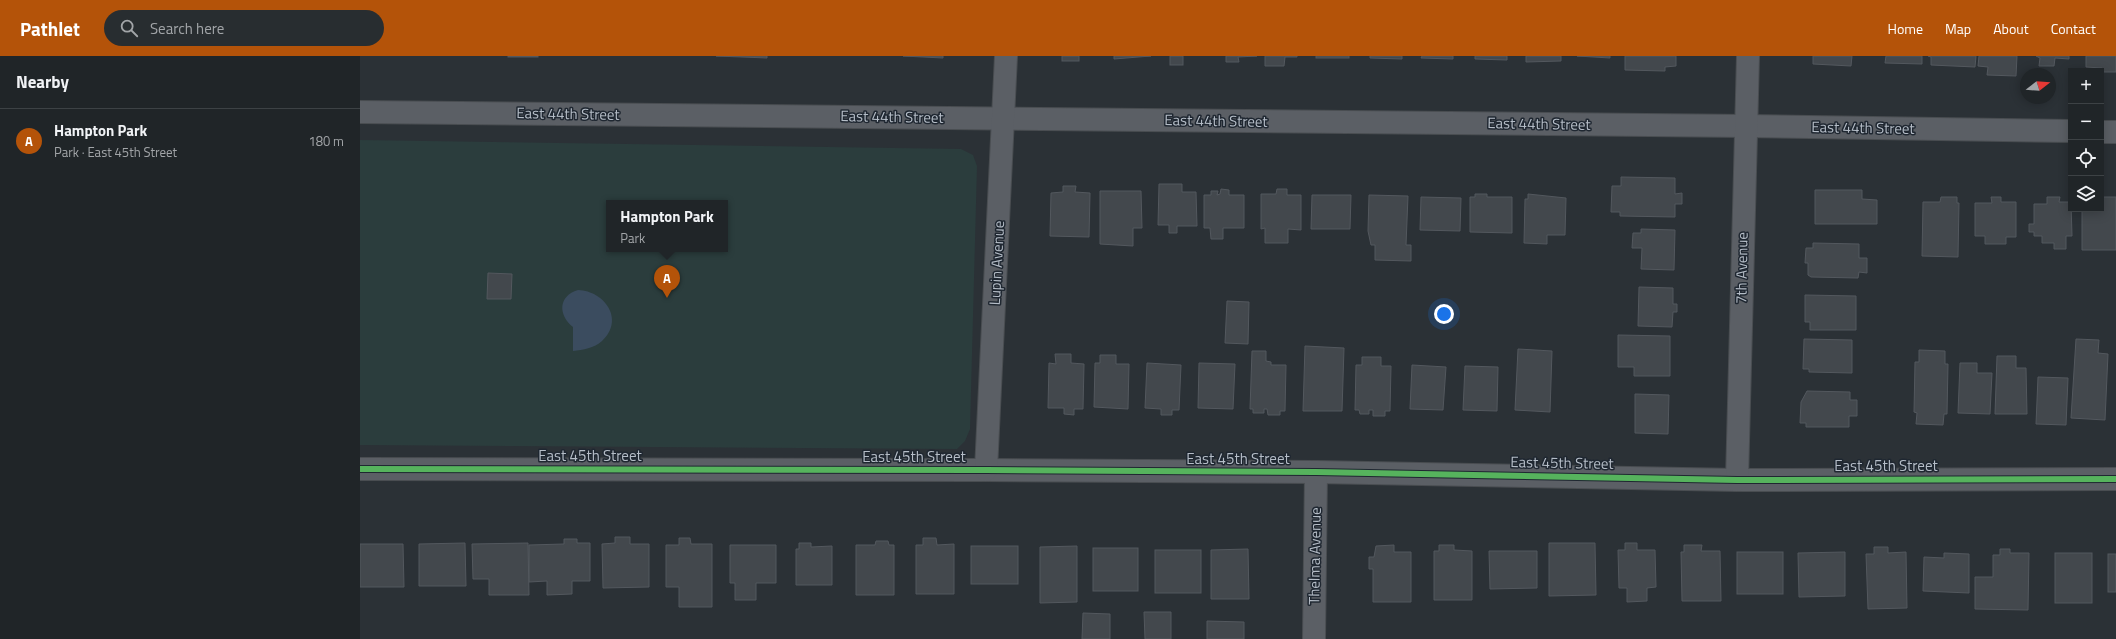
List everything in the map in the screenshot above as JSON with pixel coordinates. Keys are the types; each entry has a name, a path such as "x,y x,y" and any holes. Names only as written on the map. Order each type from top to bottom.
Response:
{"street":[{"name":"Lupin Avenue","path":"986,470 1005,118 1006,56"},
{"name":"7th Avenue","path":"1737,480 1748,56"},
{"name":"East 44th Street","path":"360,112 1746,126 2068,131"},
{"path":"2104,132 2116,132"},
{"name":"East 45th Street","path":"360,469 1316,472 1737,480 2116,479"},
{"name":"Thelma Avenue","path":"1314,639 1316,472"}],"shaded area":[{"path":"360,140 961,149 973,155 977,166 970,429 965,441 957,449 360,445"}],"water":[{"path":"578,290 596,295 604,301 612,316 612,324 609,333 602,341 588,348 573,351 573,327 565,317 562,306 564,301 571,293"}],"building":[{"path":"538,56 538,57 508,57"},
{"path":"716,56 767,56 767,58"},
{"path":"903,56 943,56 943,58"},
{"path":"1062,56 1079,56 1079,61 1062,61"},
{"path":"1114,56 1151,56 1114,59"},
{"path":"1170,56 1183,56 1183,65 1170,65"},
{"path":"1226,56 1257,56 1238,57 1239,62 1226,62"},
{"path":"1265,56 1297,57 1285,57 1284,66 1265,66"},
{"path":"1316,56 1349,56 1349,58 1316,58"},
{"path":"1370,56 1402,56 1402,59 1370,58"},
{"path":"1422,56 1453,56 1453,59 1421,58"},
{"path":"1475,56 1507,56 1507,60 1475,59"},
{"path":"1526,56 1561,56 1561,61 1526,62"},
{"path":"1577,56 1610,56 1610,58"},
{"path":"1625,56 1676,56 1676,66 1665,67 1665,71 1625,70"},
{"path":"1813,56 1852,56 1851,66 1813,64"},
{"path":"1886,56 1922,56 1922,64 1885,63"},
{"path":"1928,56 1976,56 1975,67 1931,65 1931,57"},
{"path":"1979,56 2017,56 2016,76 1987,75 1988,67 1978,66"},
{"path":"2036,56 2069,56 2069,59 2055,58 2054,66 2039,66 2040,58"},
{"path":"2086,56 2116,56 2116,72 2104,72 2104,68 2086,67"},
{"path":"1621,177 1675,178 1675,194 1682,193 1682,204 1675,204 1675,217 1620,216 1620,212 1611,212 1612,186 1621,186"},
{"path":"1159,184 1182,184 1182,192 1196,192 1197,226 1177,226 1177,233 1169,233 1169,225 1158,225"},
{"path":"1063,186 1076,186 1075,192 1090,193 1089,237 1050,236 1051,193 1063,192"},
{"path":"1221,189 1229,190 1229,195 1244,195 1244,228 1223,228 1223,239 1211,239 1210,228 1204,228 1204,195 1211,195 1211,191 1218,191 1217,195 1220,194"},
{"path":"1277,189 1287,189 1287,195 1301,195 1301,230 1288,229 1288,243 1265,243 1265,228 1261,229 1261,194 1276,194"},
{"path":"1815,190 1862,190 1862,199 1877,200 1877,224 1815,224"},
{"path":"1100,191 1141,191 1142,228 1133,228 1133,246 1100,244"},
{"path":"1475,194 1487,194 1487,197 1512,197 1512,233 1470,232 1470,197 1475,197"},
{"path":"1528,194 1566,198 1565,235 1547,235 1547,244 1524,243 1525,199 1528,199"},
{"path":"1312,195 1351,195 1350,229 1311,229"},
{"path":"1369,195 1408,196 1406,245 1411,245 1411,261 1375,260 1375,245 1371,245 1368,231"},
{"path":"1421,197 1461,198 1460,231 1420,230"},
{"path":"1941,197 1957,197 1957,203 1959,203 1958,257 1922,256 1923,202 1940,202"},
{"path":"1991,197 2001,197 2001,202 2016,202 2016,237 2006,237 2006,244 1985,244 1985,236 1975,236 1975,203 1992,203"},
{"path":"2047,197 2060,197 2059,202 2068,202 2068,212 2071,212 2072,236 2066,236 2066,249 2054,249 2054,243 2042,243 2042,236 2034,236 2034,232 2029,232 2029,224 2034,224 2034,204 2047,204"},
{"path":"2104,197 2116,197 2116,250 2082,250 2082,212 2104,212"},
{"path":"1641,229 1675,230 1674,270 1641,269 1642,248 1632,248 1633,233 1641,233"},
{"path":"1813,243 1859,244 1859,258 1867,258 1867,273 1859,272 1858,278 1811,277 1808,275 1808,263 1805,263 1806,248 1813,248"},
{"path":"488,273 512,274 511,299 487,299"},
{"path":"1639,287 1673,288 1673,304 1677,304 1677,312 1673,312 1672,327 1638,326"},
{"path":"1805,295 1856,296 1856,330 1810,330 1810,322 1805,322"},
{"path":"1227,301 1249,302 1248,344 1225,343"},
{"path":"1618,335 1670,336 1670,376 1634,376 1634,367 1618,367"},
{"path":"1804,339 1852,340 1852,373 1809,372 1809,369 1803,369"},
{"path":"2076,339 2099,340 2098,353 2108,354 2105,420 2071,418"},
{"path":"1305,346 1344,348 1342,411 1303,411"},
{"path":"1518,349 1552,351 1550,412 1515,410"},
{"path":"1919,350 1945,351 1945,364 1948,364 1947,414 1944,414 1943,425 1916,424 1917,413 1914,412 1915,362 1919,362"},
{"path":"1252,351 1266,351 1266,361 1271,362 1271,365 1286,365 1285,411 1280,411 1280,415 1268,415 1267,409 1264,409 1264,413 1253,413 1253,409 1250,409"},
{"path":"1055,354 1071,354 1071,363 1084,364 1083,409 1074,409 1074,415 1064,414 1064,408 1048,408 1049,363 1056,364"},
{"path":"1100,355 1116,355 1116,364 1129,364 1128,409 1094,407 1095,363 1100,363"},
{"path":"1997,356 2016,356 2016,368 2026,368 2027,414 1995,414"},
{"path":"1362,357 1381,357 1381,366 1391,366 1390,411 1385,411 1385,416 1373,416 1373,410 1369,410 1369,414 1360,414 1359,410 1355,410 1356,365 1362,365"},
{"path":"1147,363 1181,365 1179,410 1172,410 1172,415 1161,415 1161,409 1145,408"},
{"path":"1199,363 1235,364 1233,409 1198,408"},
{"path":"1960,363 1977,363 1977,373 1992,373 1990,414 1958,413"},
{"path":"1412,365 1446,367 1443,410 1410,409"},
{"path":"1465,366 1498,367 1497,411 1463,410"},
{"path":"2038,377 2068,378 2066,425 2036,424"},
{"path":"1807,391 1850,392 1850,400 1857,400 1857,416 1849,416 1849,427 1806,427 1806,423 1800,423 1801,402"},
{"path":"1635,394 1669,395 1668,434 1635,433"},
{"path":"615,537 630,537 630,544 649,544 649,587 603,588 602,544 615,543"},
{"path":"679,538 690,538 691,544 712,544 712,607 679,607 679,587 666,587 666,545 679,545"},
{"path":"923,538 936,538 937,545 954,544 954,594 916,594 916,545 923,545"},
{"path":"564,539 577,539 577,543 590,543 590,581 572,581 572,594 547,595 547,581 529,582 529,545 564,544"},
{"path":"876,541 888,541 889,545 894,545 894,595 856,595 856,545 875,545"},
{"path":"465,543 466,586 419,586 419,544"},
{"path":"528,543 529,595 489,595 489,579 473,579 472,544"},
{"path":"799,543 811,543 811,547 832,546 832,585 796,585 796,549 799,549"},
{"path":"1549,543 1595,543 1596,595 1549,596"},
{"path":"1625,543 1637,543 1637,550 1655,550 1656,587 1647,588 1647,601 1627,602 1627,588 1619,588 1618,550 1625,550"},
{"path":"360,544 403,544 404,587 360,587"},
{"path":"730,545 776,545 776,583 756,583 756,600 735,600 735,583 730,583"},
{"path":"1394,545 1394,552 1411,552 1411,602 1373,602 1373,569 1369,569 1369,557 1374,557 1376,546"},
{"path":"1439,545 1454,545 1454,550 1472,551 1472,600 1434,600 1434,551 1439,551"},
{"path":"1684,545 1702,545 1701,551 1720,551 1721,601 1682,601 1681,552 1684,552"},
{"path":"971,546 1018,546 1018,584 971,584"},
{"path":"1077,546 1077,602 1040,603 1040,547"},
{"path":"1874,547 1888,547 1888,553 1906,552 1907,608 1868,609 1866,554 1874,554"},
{"path":"1093,548 1138,548 1138,591 1093,591"},
{"path":"1248,549 1249,599 1211,599 1211,550"},
{"path":"2000,549 2010,549 2010,553 2029,553 2028,610 1975,609 1975,577 1993,577 1993,555 2000,555"},
{"path":"1155,550 1201,550 1201,593 1155,593"},
{"path":"1489,551 1537,551 1537,588 1490,589"},
{"path":"1737,552 1783,552 1783,594 1737,594"},
{"path":"1845,552 1845,596 1799,597 1798,553"},
{"path":"1944,553 1969,554 1969,593 1923,591 1924,557 1944,558"},
{"path":"2055,553 2092,553 2092,603 2055,603"},
{"path":"2108,554 2116,554 2116,592 2108,592"},
{"path":"1144,612 1171,612 1171,639 1145,639"},
{"path":"1083,613 1110,614 1110,639 1082,639"},
{"path":"1207,621 1244,622 1244,639 1207,639"}],"cycle path":[{"path":"360,469 1316,472 1737,480 2116,479"}],"place":[{"name":"Hampton Park","path":"667,298"}]}
